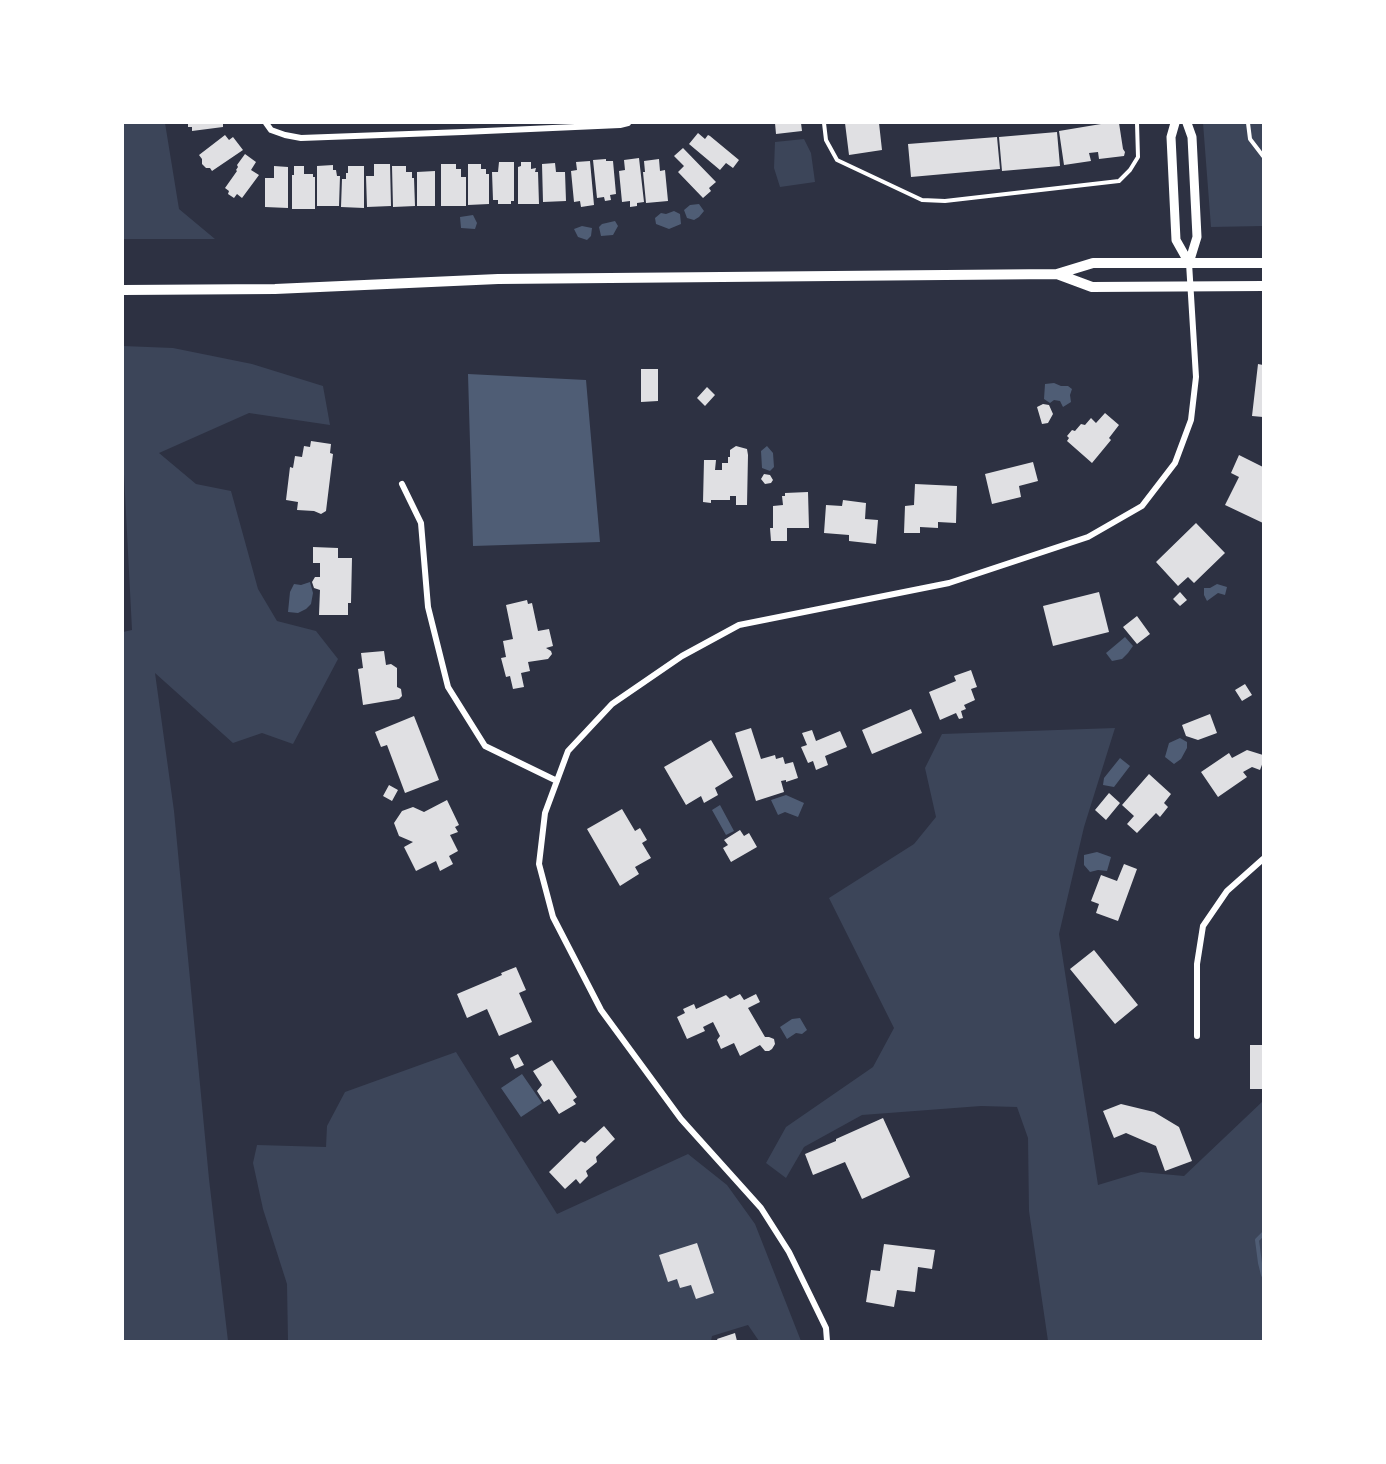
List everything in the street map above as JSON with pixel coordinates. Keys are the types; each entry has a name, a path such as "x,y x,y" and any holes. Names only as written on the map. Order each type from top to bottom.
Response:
{"main road":[{"path":"123,290 275,289 498,279 1057,274 1093,263 1263,263"},
{"path":"1057,274 1092,287 1263,286"}],"street":[{"path":"266,123 271,130 301,138 628,123"},
{"path":"1175,123 1171,137 1176,240 1189,263"},
{"path":"827,1341 826,1328 789,1252 761,1208 681,1119 601,1010 553,917 539,864 545,813 567,751 612,704 682,656 739,625 949,583 1088,537 1142,506 1175,463 1191,420 1196,377 1189,263 1197,237 1192,137 1187,123"},
{"path":"402,484 422,523 428,607 448,687 485,746 557,781"},
{"path":"1197,1036 1197,964 1203,926 1227,891 1263,859"}],"lane":[{"path":"824,123 826,140 837,160 922,200 945,201 1119,181 1130,170 1137,157 1137,123"},
{"path":"1248,123 1250,139 1263,156"}],"shaded area":[{"path":"123,123 165,123 179,209 215,239 123,239"},
{"path":"1203,123 1263,123 1263,226 1211,227"},
{"path":"804,139 811,153 815,182 780,187 774,168 775,142"},
{"path":"699,204 704,211 699,217 694,220 687,218 684,210 690,205"},
{"path":"674,211 680,214 681,224 669,229 656,224 655,218 661,213"},
{"path":"473,215 477,223 475,229 461,228 460,217"},
{"path":"615,221 618,226 613,235 601,236 599,227"},
{"path":"582,226 592,228 591,236 587,240 578,237 574,229"},
{"path":"123,346 173,348 252,364 323,386 330,425 249,413 159,453 196,484 231,491 258,589 277,621 316,631 338,659 293,744 262,733 233,743 155,673 174,811 209,1179 228,1341 123,1341 123,632 132,630 123,455"},
{"path":"468,374 586,380 600,542 473,546"},
{"path":"1054,383 1072,389 1071,402 1063,407 1060,401 1054,400 1050,403 1044,399 1045,384"},
{"path":"767,446 773,453 774,467 770,471 762,468 761,451"},
{"path":"310,582 313,593 311,604 298,613 288,612 290,592 294,584 301,585"},
{"path":"1217,584 1227,587 1225,595 1218,593 1207,601 1204,588"},
{"path":"1125,637 1133,646 1122,659 1112,661 1106,653"},
{"path":"1115,728 1084,827 1059,934 1098,1185 1141,1172 1184,1176 1263,1101 1263,1341 1048,1341 1029,1211 1028,1138 1017,1107 981,1106 862,1115 804,1147 786,1178 766,1163 786,1127 873,1067 894,1028 829,898 914,844 936,817 925,768 942,734"},
{"path":"1180,738 1187,742 1187,748 1181,759 1174,764 1165,757 1169,743"},
{"path":"1120,758 1130,766 1114,787 1103,785 1104,778"},
{"path":"786,795 804,803 798,817 785,812 778,815 771,800"},
{"path":"720,805 734,831 726,835 712,810"},
{"path":"1097,852 1111,857 1107,871 1090,872 1084,865 1084,855"},
{"path":"800,1018 807,1030 787,1039 780,1027 792,1019"},
{"path":"456,1052 557,1214 688,1154 727,1185 755,1224 801,1341 759,1341 748,1325 712,1336 711,1341 288,1341 287,1284 263,1209 253,1163 257,1145 326,1147 327,1126 345,1092"},
{"path":"522,1074 542,1103 521,1117 501,1088"}],"building":[{"path":"188,123 223,123 223,127 192,131"},
{"path":"775,123 801,123 802,131 776,134"},
{"path":"845,123 879,123 882,150 849,155"},
{"path":"1119,123 1124,156 1099,159 1098,152 1089,153 1091,161 1064,165 1059,131"},
{"path":"1057,132 1060,166 1002,171 999,137"},
{"path":"698,133 705,139 708,135 710,136 739,160 733,168 726,163 720,170 689,144"},
{"path":"225,135 229,140 233,137 243,150 212,171 202,164 199,155"},
{"path":"997,137 1000,169 911,177 908,144"},
{"path":"683,148 716,182 703,198 678,172 684,166 674,156"},
{"path":"245,154 256,162 251,170 259,175 242,198 237,194 234,198 225,188"},
{"path":"639,158 644,202 630,207 630,201 622,202 619,171 625,170 624,160"},
{"path":"606,159 606,161 613,161 616,194 610,195 611,200 605,201 604,197 597,198 593,160"},
{"path":"659,159 660,171 665,170 668,201 646,203 644,161"},
{"path":"590,161 594,205 581,207 580,201 574,202 571,171 577,170 576,162"},
{"path":"499,162 514,162 514,201 511,201 511,204 498,204 498,200 493,200 492,172 498,172"},
{"path":"521,162 531,162 531,169 536,168 535,172 538,172 539,204 518,204 518,167 521,166"},
{"path":"555,163 556,172 565,172 566,201 543,202 542,164"},
{"path":"374,164 390,164 391,206 367,207 366,176 374,176"},
{"path":"441,164 456,164 456,169 461,169 461,177 466,177 466,206 441,206"},
{"path":"468,164 481,164 481,169 486,169 486,174 489,174 489,204 468,205"},
{"path":"333,165 333,170 336,170 337,176 340,176 339,206 317,206 317,166"},
{"path":"274,166 288,167 288,208 265,207 265,178 274,178"},
{"path":"294,166 304,166 304,174 313,174 315,177 315,209 292,209"},
{"path":"348,166 364,166 364,208 341,207 342,179 346,179"},
{"path":"392,166 406,166 406,172 412,172 415,206 393,207"},
{"path":"435,171 435,206 417,206 417,172"},
{"path":"1258,364 1263,365 1263,417 1252,416"},
{"path":"641,369 658,369 658,401 641,402"},
{"path":"707,387 715,395 705,406 697,398"},
{"path":"1043,404 1049,405 1053,414 1048,423 1042,424 1037,407"},
{"path":"1105,413 1119,425 1109,438 1111,440 1092,463 1067,441 1069,438 1067,436 1081,424 1085,425 1091,418 1096,423"},
{"path":"311,441 331,444 330,453 333,454 326,511 321,514 314,511 297,510 298,502 286,500 290,467 293,468 295,456 302,457 304,446 310,447"},
{"path":"736,446 747,449 747,505 736,505 736,496 730,496 730,500 703,502 704,460 716,460 715,470 722,470 722,463 728,463 730,450"},
{"path":"1239,455 1263,467 1263,523 1225,505 1239,477 1231,473"},
{"path":"1033,462 1038,481 1019,486 1021,497 992,504 985,474"},
{"path":"764,474 770,475 773,480 771,483 765,484 761,479"},
{"path":"915,484 957,486 956,523 938,522 938,528 920,527 920,533 904,533 905,506 914,505"},
{"path":"808,492 809,528 787,528 787,541 771,541 773,506 783,505 782,496 785,496 785,493"},
{"path":"843,500 866,503 865,519 878,520 876,544 849,541 849,535 824,533 826,505 842,506"},
{"path":"1196,523 1225,553 1194,583 1188,577 1178,586 1156,562"},
{"path":"313,547 338,548 338,558 352,558 351,603 348,603 348,615 319,615 320,590 314,588 312,582 315,577 320,577 320,563 313,563"},
{"path":"1099,592 1109,632 1053,646 1043,606"},
{"path":"1180,592 1187,600 1180,606 1173,599"},
{"path":"527,600 528,604 532,603 538,631 549,629 553,646 546,648 552,654 548,659 528,662 530,671 521,673 524,687 513,689 510,676 506,677 501,658 506,657 503,641 513,639 506,605"},
{"path":"1137,616 1150,634 1137,644 1123,627"},
{"path":"384,651 386,665 391,664 397,668 397,687 401,689 402,696 399,699 363,705 358,669 363,668 361,653"},
{"path":"971,670 977,687 971,689 975,700 964,705 966,709 961,711 963,718 959,719 956,713 940,720 929,692 956,681 954,676"},
{"path":"1245,684 1252,695 1242,701 1235,690"},
{"path":"911,709 922,733 872,754 862,730"},
{"path":"1210,714 1217,733 1198,740 1186,736 1182,725"},
{"path":"414,716 439,780 405,793 387,745 381,747 375,732"},
{"path":"751,728 761,759 775,755 776,759 783,757 785,764 793,762 798,778 786,782 786,780 781,781 784,792 756,801 735,733"},
{"path":"812,730 816,741 840,731 847,747 825,756 828,765 816,770 813,761 808,763 801,747 807,745 802,733"},
{"path":"711,740 733,777 715,788 718,795 704,803 701,796 686,805 664,767"},
{"path":"1247,750 1263,755 1260,770 1252,767 1243,772 1247,777 1218,797 1201,772 1229,753 1232,758"},
{"path":"1149,774 1171,794 1164,803 1168,807 1160,817 1156,813 1137,833 1127,824 1134,816 1122,805"},
{"path":"389,785 398,790 392,801 383,796"},
{"path":"1109,793 1120,803 1106,820 1095,810"},
{"path":"447,800 459,825 455,827 458,832 450,835 458,851 449,856 453,864 440,871 436,861 416,871 404,847 413,842 399,836 394,823 402,811 413,807 424,812"},
{"path":"622,809 635,831 640,828 647,840 642,843 651,858 635,867 639,874 620,886 587,829"},
{"path":"740,830 744,836 749,833 757,847 731,862 723,848 728,845 724,840"},
{"path":"1124,864 1137,869 1118,921 1096,913 1099,904 1091,901 1101,875 1117,881"},
{"path":"1094,950 1138,1005 1115,1024 1070,969"},
{"path":"516,967 526,990 519,993 532,1022 499,1036 487,1009 467,1018 457,994"},
{"path":"740,994 744,1000 756,994 760,1002 748,1008 765,1037 774,1039 775,1044 772,1049 765,1051 760,1045 740,1056 734,1043 721,1049 717,1040 720,1036 713,1022 703,1027 705,1031 687,1039 677,1017 685,1013 683,1009 694,1004 696,1009 726,995 730,999"},
{"path":"1250,1045 1263,1045 1263,1089 1250,1089"},
{"path":"518,1054 524,1065 515,1069 510,1058"},
{"path":"552,1060 577,1097 573,1100 576,1104 559,1114 549,1099 544,1102 537,1091 542,1085 533,1071"},
{"path":"1121,1104 1154,1112 1179,1127 1192,1161 1165,1171 1156,1146 1126,1133 1114,1138 1103,1111"},
{"path":"883,1118 910,1177 862,1199 845,1162 813,1175 805,1154"},
{"path":"604,1126 615,1139 596,1157 597,1162 586,1171 588,1176 580,1184 576,1179 565,1189 549,1172 581,1141 585,1143"},
{"path":"697,1243 714,1293 696,1299 691,1285 680,1288 677,1279 668,1282 659,1255"},
{"path":"884,1244 935,1250 932,1269 918,1267 915,1292 897,1290 894,1307 866,1302 871,1270 880,1271"},
{"path":"735,1333 737,1341 718,1341 717,1339"}],"waterway":[{"path":"1263,1234 1257,1240 1263,1275"}]}
